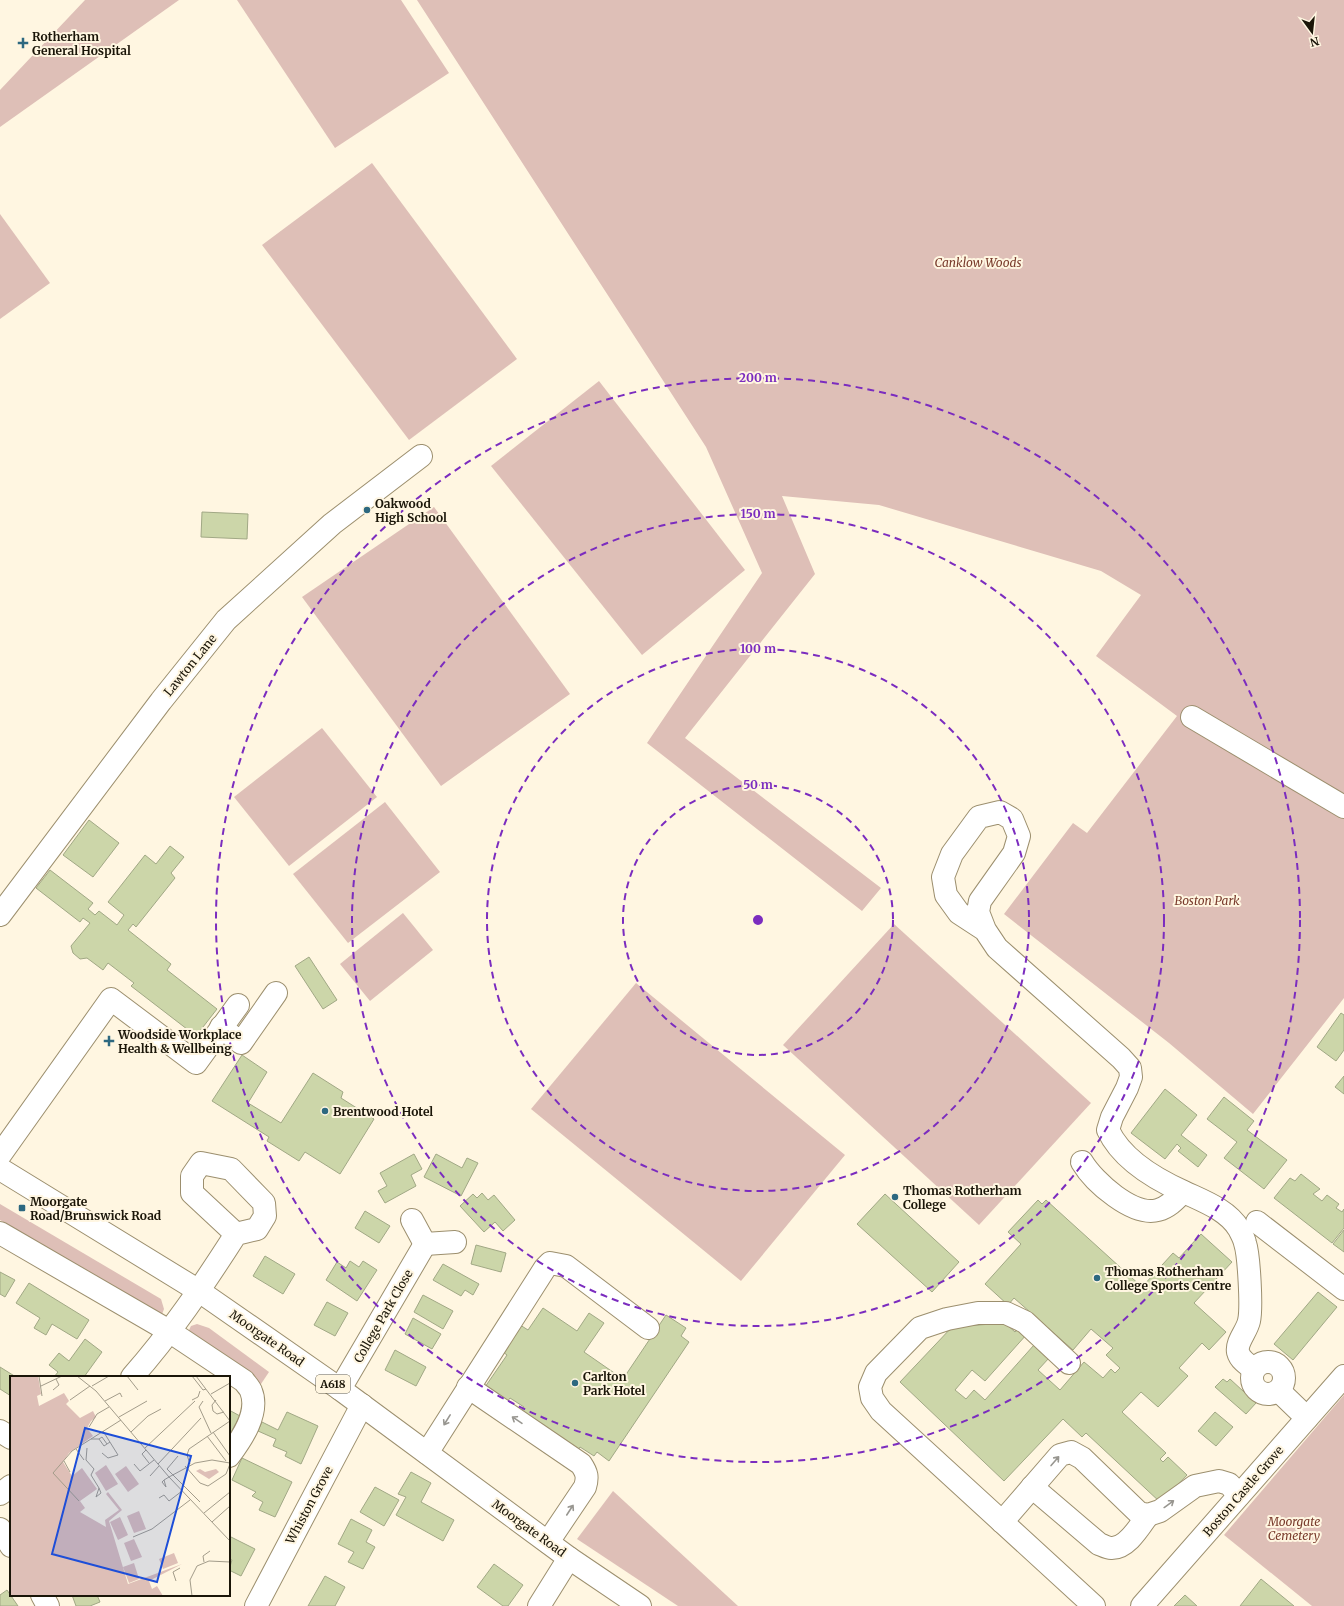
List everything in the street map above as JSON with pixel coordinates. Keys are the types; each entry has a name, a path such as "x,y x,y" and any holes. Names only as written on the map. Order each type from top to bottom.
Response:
{"street":[{"name":"Lawton Lane","path":"0,915 161,701 226,620 332,524 421,456"},
{"path":"1192,717 1344,807"},
{"path":"985,930 959,912 946,895 943,877 952,854 979,817 1000,812 1012,819 1019,836 1014,853 980,901 978,912 985,930 997,948 1121,1058 1130,1068 1131,1077 1112,1117 1108,1130 1114,1144 1134,1162 1164,1183 1230,1217 1238,1227 1246,1243 1250,1294 1249,1321 1245,1333 1238,1344 1238,1352 1241,1359 1254,1369 1262,1363 1268,1362 1279,1366 1284,1375 1284,1381 1279,1391 1307,1418"},
{"path":"221,1027 241,1042 276,993"},
{"path":"0,1155 111,999 196,1063 238,1004"},
{"path":"1082,1162 1089,1174 1106,1190 1131,1205 1147,1211 1157,1210 1169,1206 1183,1192"},
{"name":"Moorgate Road","path":"0,1169 199,1291 340,1389 569,1558 640,1606"},
{"path":"412,1220 425,1244 455,1242"},
{"path":"1257,1222 1344,1289"},
{"path":"0,1233 169,1331 244,1381 252,1391 253,1402 249,1423 239,1442 230,1455"},
{"path":"133,1376 199,1291 236,1234"},
{"name":"College Park Close","path":"340,1389 425,1244"},
{"path":"427,1452 468,1386 545,1268 550,1263 566,1266 648,1328"},
{"path":"1069,1362 1024,1322 1006,1313 978,1314 947,1319 920,1328 876,1373 870,1387 872,1398 881,1411 1094,1606"},
{"name":"Boston Castle Grove","path":"1142,1606 1344,1376"},
{"path":"468,1386 581,1464 586,1472 588,1479 585,1487 548,1542"},
{"name":"Whiston Grove","path":"256,1606 362,1405"},
{"path":"0,1431 10,1437"},
{"path":"1002,1522 1060,1455 1071,1452 1082,1458 1139,1514 1148,1515 1160,1511 1194,1486 1219,1481 1229,1484 1239,1495"},
{"path":"0,1494 10,1487"},
{"path":"1032,1487 1099,1544 1110,1548 1121,1546 1130,1538 1148,1515"},
{"path":"0,1529 10,1544"},
{"path":"539,1606 569,1558"},
{"path":"43,1596 48,1606"}],"green space":[{"path":"85,0 179,0 0,127 0,90"},
{"path":"237,0 401,0 449,73 335,148"},
{"name":"Canklow Woods","path":"417,0 1344,0 1344,998 1253,1114 1169,1043 1004,914 1073,823 1087,833 1177,716 1096,656 1141,595 1101,571 879,505 782,496 815,574 685,738 881,888 862,911 647,743 762,573 706,447"},
{"path":"372,163 517,359 409,440 262,245"},
{"path":"0,214 50,283 0,319"},
{"path":"599,381 745,570 642,655 491,466"},
{"path":"434,507 570,694 441,786 302,597"},
{"path":"322,728 377,797 289,866 234,797"},
{"path":"385,802 440,872 348,943 293,874"},
{"path":"403,913 433,950 370,1001 340,964"},
{"path":"894,924 1091,1103 979,1225 783,1045"},
{"path":"636,983 845,1155 741,1281 531,1109"},
{"path":"0,1204 161,1299 164,1309 161,1317 0,1220"},
{"path":"197,1324 209,1328 269,1372 261,1384 187,1334 191,1326"},
{"name":"Moorgate Cemetery","path":"1344,1395 1344,1606 1312,1606 1224,1535"},
{"path":"613,1491 738,1606 678,1606 577,1539"}],"building":[{"path":"202,512 248,514 247,539 201,537"},
{"path":"89,820 119,843 93,877 63,855"},
{"path":"170,846 184,857 171,873 175,878 136,927 133,924 128,930 171,964 167,970 217,1009 196,1036 131,986 134,983 108,963 103,970 87,958 80,959 73,953 71,946 90,923 83,918 80,922 36,888 50,870 93,903 88,909 95,915 99,911 117,925 124,915 108,902 145,855 156,864"},
{"path":"309,957 337,1000 323,1009 295,966"},
{"path":"1341,1013 1344,1015 1344,1050 1336,1061 1317,1047"},
{"name":"Brentwood Hotel","path":"242,1055 267,1072 248,1103 281,1123 313,1073 343,1092 341,1098 374,1119 340,1174 305,1152 299,1161 267,1141 269,1137 212,1101"},
{"path":"1344,1076 1344,1094 1335,1087"},
{"path":"1165,1089 1197,1115 1181,1135 1207,1155 1198,1167 1178,1151 1181,1148 1177,1144 1165,1159 1131,1133"},
{"path":"1224,1097 1254,1121 1247,1130 1287,1160 1264,1189 1224,1158 1237,1142 1207,1119"},
{"path":"414,1154 422,1169 411,1175 416,1186 385,1203 378,1191 387,1186 380,1173"},
{"path":"436,1154 462,1168 467,1158 478,1163 461,1196 424,1177"},
{"path":"1301,1174 1320,1189 1313,1194 1322,1201 1327,1195 1339,1204 1336,1208 1342,1212 1344,1209 1344,1228 1332,1243 1274,1198 1290,1178 1295,1181"},
{"path":"482,1193 488,1200 494,1195 515,1220 503,1231 495,1222 484,1232 460,1206 473,1194 477,1198"},
{"path":"885,1194 959,1262 932,1292 857,1224"},
{"path":"1038,1200 1042,1204 1046,1200 1142,1287 1173,1253 1179,1258 1201,1234 1232,1262 1194,1303 1226,1332 1209,1350 1202,1343 1179,1368 1188,1376 1158,1407 1141,1392 1122,1412 1166,1453 1160,1459 1163,1462 1168,1457 1187,1475 1161,1503 1086,1433 1082,1437 1063,1419 1004,1481 900,1382 952,1327 1005,1323 1015,1332 1019,1327 1027,1334 985,1381 972,1370 955,1390 966,1399 974,1390 985,1400 1034,1345 1049,1358 1038,1370 1060,1390 1084,1362 1103,1378 1111,1369 1115,1373 1120,1368 1106,1355 1113,1348 1091,1329 1073,1350 1014,1298 1008,1305 985,1284 1021,1244 1008,1232"},
{"path":"365,1211 390,1226 379,1243 355,1228"},
{"path":"1344,1230 1344,1252 1333,1244"},
{"path":"476,1245 506,1253 501,1272 471,1264"},
{"path":"265,1256 295,1274 283,1294 253,1276"},
{"path":"350,1261 359,1267 363,1261 377,1270 357,1301 326,1280 337,1262 346,1268"},
{"path":"443,1264 479,1284 473,1295 465,1290 461,1296 433,1280"},
{"path":"0,1272 15,1280 5,1297 0,1294"},
{"path":"29,1283 89,1320 77,1339 52,1324 46,1335 34,1328 40,1318 16,1303"},
{"path":"1318,1292 1337,1307 1293,1360 1274,1344"},
{"path":"423,1295 453,1311 443,1329 414,1312"},
{"path":"327,1302 348,1313 335,1336 314,1325"},
{"name":"Carlton Park Hotel","path":"543,1308 577,1331 589,1313 604,1323 584,1352 623,1379 666,1315 686,1328 681,1336 689,1342 609,1461 597,1452 594,1456 580,1447 568,1465 520,1414 524,1407 510,1398 507,1402 485,1387 507,1355 499,1349 517,1323 528,1330"},
{"path":"413,1318 441,1334 432,1349 405,1334"},
{"path":"85,1339 102,1352 85,1376 55,1376 58,1372 49,1365 59,1353 69,1361"},
{"path":"395,1350 426,1367 416,1386 385,1370"},
{"path":"0,1367 14,1376 10,1376 10,1395 0,1389"},
{"path":"1223,1379 1227,1382 1230,1379 1256,1403 1246,1414 1215,1387"},
{"path":"230,1411 240,1416 230,1434"},
{"path":"287,1412 318,1426 301,1464 285,1456 287,1452 273,1446 276,1439 258,1431 262,1422 278,1430"},
{"path":"1215,1412 1233,1427 1216,1446 1198,1431"},
{"path":"242,1458 292,1482 275,1517 259,1510 263,1502 252,1496 256,1492 232,1480"},
{"path":"411,1472 431,1483 421,1502 454,1520 443,1541 396,1515 406,1497 398,1494"},
{"path":"375,1487 399,1500 384,1526 360,1512"},
{"path":"351,1519 372,1530 366,1542 375,1547 363,1569 348,1562 354,1552 338,1544"},
{"path":"230,1536 255,1549 241,1576 230,1570 232,1560 230,1559"},
{"path":"494,1564 523,1585 508,1606 503,1606 477,1587"},
{"path":"325,1576 345,1587 335,1606 308,1606"},
{"path":"1261,1579 1294,1606 1240,1606"},
{"path":"7,1590 18,1606 0,1606 0,1595"},
{"path":"1185,1595 1197,1606 1174,1606"},
{"path":"72,1596 97,1596 100,1602 90,1606 76,1606"}],"place":[{"name":"Rotherham General Hospital","path":"23,43"},
{"name":"Oakwood High School","path":"367,510"},
{"name":"Woodside Workplace Health & Wellbeing","path":"109,1041"},
{"name":"Brentwood Hotel","path":"325,1111"},
{"name":"Thomas Rotherham College","path":"895,1197"},
{"name":"Moorgate Road/Brunswick Road","path":"22,1208"},
{"name":"Thomas Rotherham College Sports Centre","path":"1097,1278"},
{"name":"Carlton Park Hotel","path":"575,1383"}],"park label":[{"name":"Boston Park","path":"1207,900"}]}
